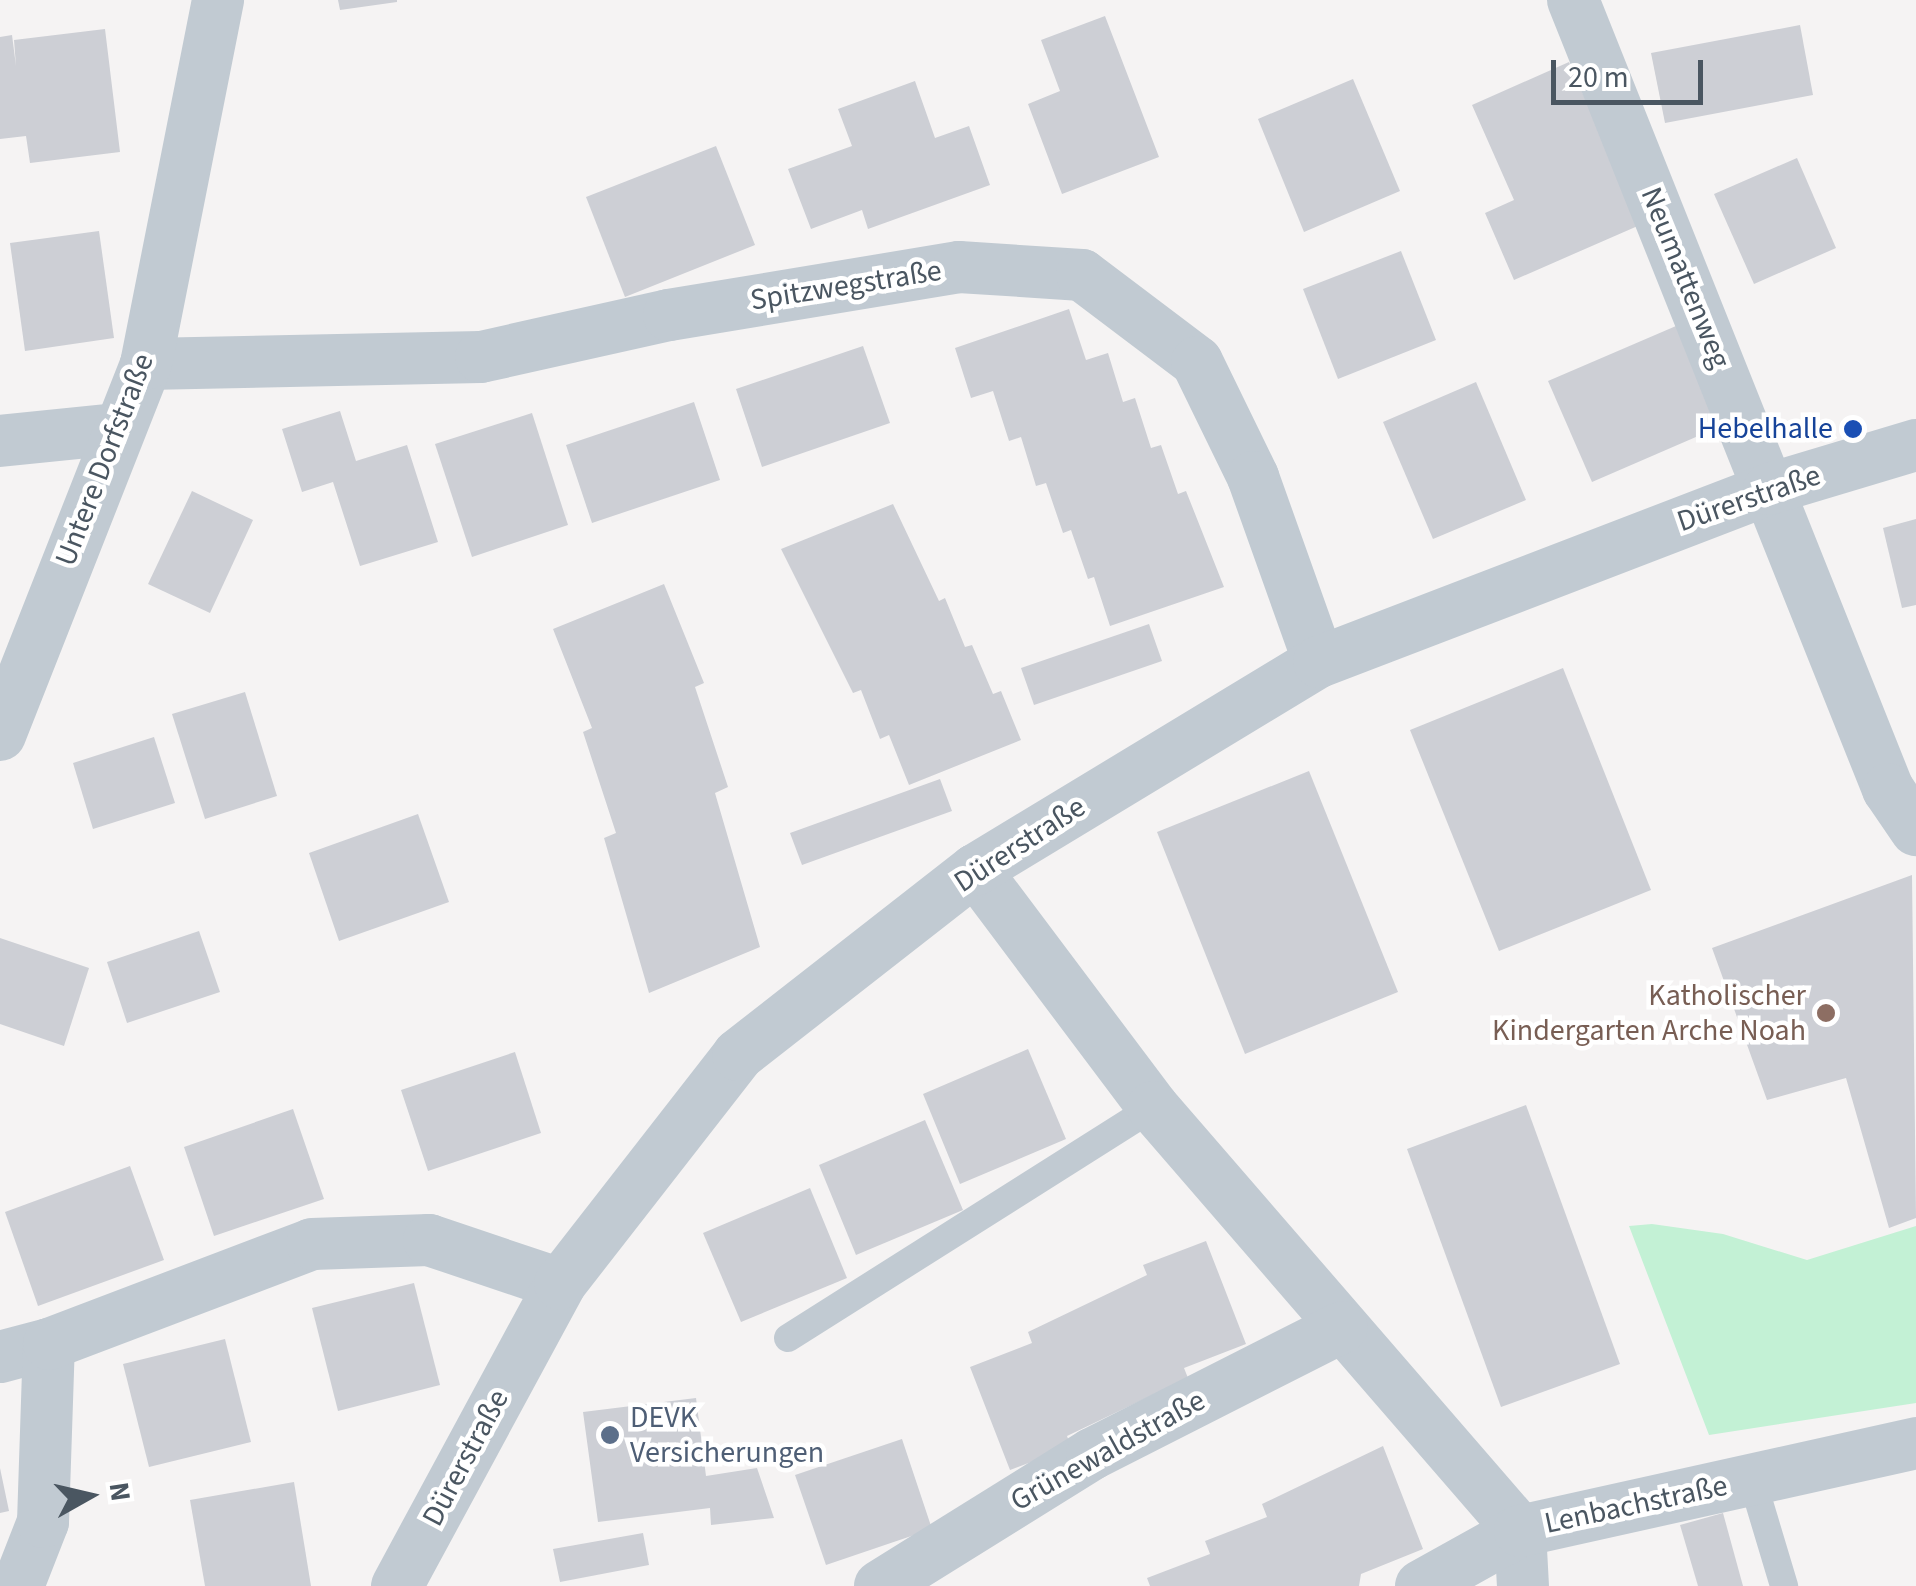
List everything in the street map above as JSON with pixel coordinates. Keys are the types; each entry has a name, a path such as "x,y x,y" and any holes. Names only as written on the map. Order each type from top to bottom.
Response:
{"street":[{"name":"Untere Dorfstraße","path":"0,734 146,364 218,0"},
{"name":"Neumattenweg","path":"1573,0 1888,789 1916,830"},
{"name":"Spitzwegstraße","path":"146,364 481,357 669,314 959,267 1082,275 1197,362 1254,476 1319,662"},
{"path":"0,440 118,429"},
{"name":"Dürerstraße","path":"397,1586 560,1284 738,1055 975,870 1319,662 1769,489 1916,445"},
{"path":"975,870 1153,1107 1520,1531 1523,1586"},
{"path":"18,1586 43,1522 24,1350 312,1244 429,1240 560,1284"},
{"name":"Grünewaldstraße","path":"880,1586 1092,1454 1342,1327"},
{"name":"Lenbachstraße","path":"1422,1586 1520,1531 1916,1444"}],"lane":[{"path":"788,1338 1153,1107"},
{"name":"Lenbachstraße","path":"1752,1480 1784,1586"}],"green space":[{"path":"1652,1224 1723,1234 1807,1260 1916,1226 1916,1403 1709,1435 1629,1226"}],"building":[{"path":"338,0 397,0 397,2 340,10"},
{"path":"1105,16 1159,157 1062,194 1028,104 1060,91 1041,40"},
{"path":"1800,25 1813,95 1665,123 1651,53"},
{"path":"105,29 120,152 30,163 26,136 0,139 0,37 12,35 16,66 14,40"},
{"path":"1569,62 1640,225 1514,280 1485,213 1514,200 1472,105"},
{"path":"1353,79 1400,191 1304,232 1258,119"},
{"path":"915,81 935,138 969,126 990,185 868,229 862,210 811,229 788,169 852,146 838,109"},
{"path":"716,146 755,245 625,297 586,197"},
{"path":"1797,158 1836,248 1754,284 1714,194"},
{"path":"99,231 114,338 25,351 10,243"},
{"path":"1401,251 1436,340 1338,379 1303,289"},
{"path":"1069,309 1086,360 1108,353 1123,402 1135,398 1151,448 1161,445 1178,494 1186,491 1224,587 1110,626 1094,577 1088,579 1071,530 1063,533 1046,483 1036,486 1021,437 1009,441 993,391 971,398 955,348"},
{"path":"1676,326 1719,427 1592,482 1548,381"},
{"path":"863,346 890,423 762,467 736,389"},
{"path":"1476,382 1526,500 1433,539 1383,422"},
{"path":"694,402 720,480 592,523 566,445"},
{"path":"340,411 356,461 407,445 438,542 360,566 333,482 302,492 282,429"},
{"path":"532,413 568,525 472,557 435,444"},
{"path":"192,491 253,520 210,613 148,584"},
{"path":"893,504 939,601 945,598 965,647 972,645 993,694 1001,691 1021,740 909,785 889,735 880,739 861,690 853,693 781,549"},
{"path":"1916,519 1916,605 1902,608 1883,528"},
{"path":"664,584 704,683 695,687 728,787 715,793 760,947 649,993 604,838 616,833 583,732 592,728 553,629"},
{"path":"1149,624 1162,661 1034,705 1021,668"},
{"path":"1563,668 1651,890 1499,951 1410,730"},
{"path":"245,692 277,796 205,819 172,714"},
{"path":"154,737 175,803 93,829 73,763"},
{"path":"1309,771 1398,992 1245,1054 1157,832"},
{"path":"940,779 952,811 802,865 790,833"},
{"path":"418,814 449,902 339,941 309,853"},
{"name":"Katholischer Kindergarten Arche Noah","path":"1912,875 1916,1218 1889,1228 1846,1078 1767,1100 1712,948"},
{"path":"199,931 220,992 127,1023 107,962"},
{"path":"0,938 89,968 64,1046 0,1024"},
{"path":"1028,1049 1066,1139 960,1184 923,1094"},
{"path":"515,1052 541,1133 428,1171 401,1090"},
{"path":"1526,1105 1620,1364 1501,1407 1407,1149"},
{"path":"293,1109 324,1199 214,1236 184,1147"},
{"path":"925,1120 963,1210 856,1255 819,1165"},
{"path":"130,1166 164,1260 38,1306 5,1212"},
{"path":"810,1188 847,1278 741,1322 703,1233"},
{"path":"1206,1241 1246,1344 1184,1368 1188,1378 1067,1436 1071,1447 1010,1470 970,1367 1032,1343 1028,1332 1147,1275 1143,1265"},
{"path":"414,1283 440,1385 338,1411 312,1308"},
{"path":"225,1339 251,1442 149,1467 123,1364"},
{"path":"696,1398 706,1476 757,1468 774,1518 711,1525 710,1508 598,1522 583,1412"},
{"path":"902,1439 932,1529 826,1565 795,1475"},
{"path":"1383,1446 1423,1549 1361,1574 1359,1586 1150,1586 1147,1578 1210,1554 1205,1541 1267,1517 1262,1504"},
{"path":"0,1468 9,1511 0,1513"},
{"path":"294,1482 311,1586 205,1586 190,1500"},
{"path":"1723,1513 1743,1586 1698,1586 1680,1525"},
{"path":"643,1533 649,1565 560,1582 553,1549"}],"place":[{"name":"Hebelhalle","path":"1853,429"},
{"name":"Katholischer Kindergarten Arche Noah","path":"1826,1013"},
{"name":"DEVK Versicherungen","path":"610,1435"}]}
